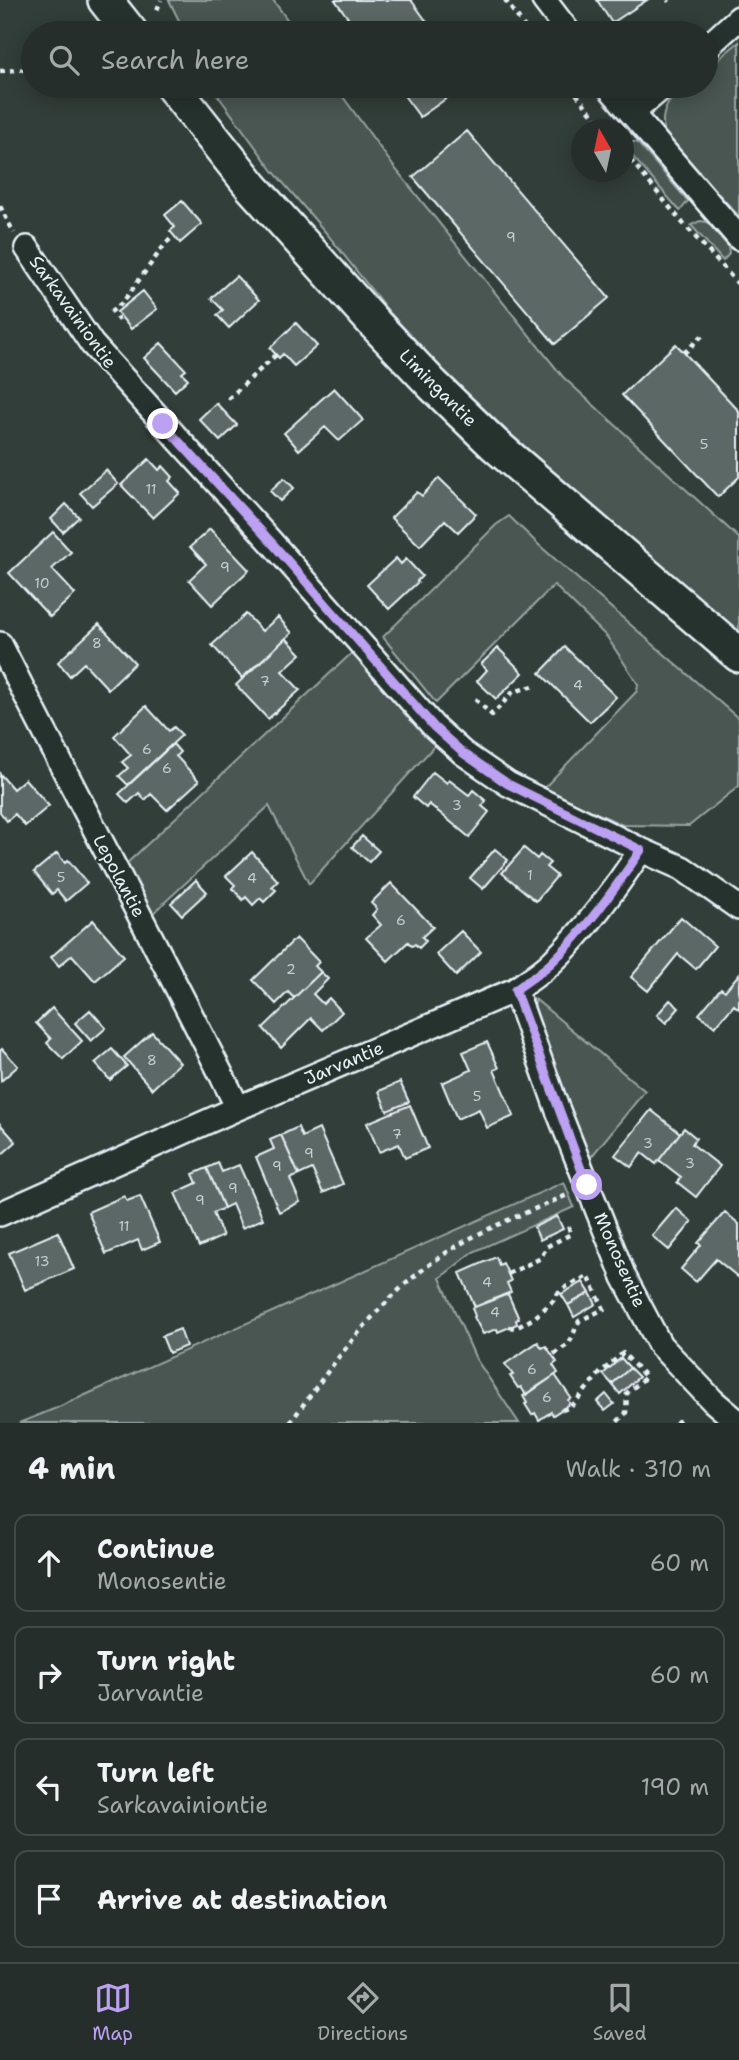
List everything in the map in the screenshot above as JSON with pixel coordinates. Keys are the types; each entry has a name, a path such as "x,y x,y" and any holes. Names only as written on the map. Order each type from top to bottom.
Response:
{"main road":[{"path":"105,0 122,21"},
{"name":"Limingantie","path":"182,98 252,187 433,385 494,444 739,655"}],"street":[{"path":"544,0 560,21"},
{"path":"718,37 739,18"},
{"path":"619,98 739,238"},
{"path":"632,113 650,98"},
{"name":"Sarkavainiontie","path":"27,248 92,344 434,727 463,753 508,784 682,868 739,908"},
{"name":"Lepolantie","path":"0,644 238,1108"},
{"name":"Jarvantie","path":"0,1214 238,1108 515,990 549,965 576,936 613,891 641,850"},
{"name":"Monosentie","path":"515,990 624,1277 660,1345 713,1401 739,1423"}],"path":[{"path":"157,10 162,0"},
{"path":"505,0 520,21"},
{"path":"0,71 21,70"},
{"path":"580,98 596,119"},
{"path":"634,164 739,285"},
{"path":"0,206 11,229 27,248"},
{"path":"119,321 112,312 123,302 174,236"},
{"path":"684,353 705,333"},
{"path":"228,399 276,355"},
{"path":"475,699 492,715 513,692 537,684"},
{"path":"290,1423 339,1356 382,1307 415,1275 447,1252 475,1237 587,1185"},
{"path":"508,1273 541,1258 546,1247 571,1234 568,1226"},
{"path":"509,1327 516,1328 534,1318 553,1301 560,1290 588,1276 604,1309 579,1321 569,1344 552,1355"},
{"path":"562,1410 571,1407 601,1372 623,1353 646,1377 627,1393 626,1413 616,1423"}],"shaded area":[{"path":"169,0 273,0 288,21 179,21"},
{"path":"739,42 739,216 667,140 663,123 664,113 672,98 718,98 718,59"},
{"path":"220,98 344,98 394,167 563,377 739,538 739,632 508,432 446,373 390,313 273,171"},
{"path":"634,142 637,142 688,201 680,211 634,158"},
{"path":"700,221 707,222 728,246 729,254 723,261 691,225"},
{"path":"509,516 739,719 739,786 689,826 623,825 543,789 637,691 638,684 607,637 554,585 436,703 383,637 496,525"},
{"path":"355,650 438,742 309,884 269,806 150,916 124,866"},
{"path":"535,999 645,1091 587,1162 534,1013"},
{"path":"564,1182 574,1207 473,1252 440,1278 476,1359 519,1423 19,1423 54,1409"}],"building":[{"path":"335,0 411,0 426,21 350,21"},
{"path":"597,0 647,0 615,21 611,21"},
{"path":"406,98 447,98 420,117"},
{"path":"467,131 609,298 555,344 413,177"},
{"path":"182,201 202,224 180,243 170,231 175,227 165,215"},
{"path":"236,276 259,300 229,328 217,315 223,310 211,298"},
{"path":"143,291 157,309 131,329 117,312"},
{"path":"296,323 317,346 294,366 283,354 279,358 270,348"},
{"path":"161,343 186,370 182,373 188,379 175,391 144,358"},
{"path":"676,344 739,411 739,477 718,497 622,395"},
{"path":"334,388 363,420 339,441 325,427 299,450 284,433"},
{"path":"216,403 237,425 220,441 199,419"},
{"path":"149,459 159,470 163,466 173,477 169,481 180,493 153,518 121,485"},
{"path":"106,470 118,484 92,506 80,493"},
{"path":"284,478 294,488 280,501 270,491"},
{"path":"439,478 476,514 458,532 445,520 420,546 391,518 417,492 422,496"},
{"path":"66,504 79,517 63,532 51,519"},
{"path":"210,529 249,570 212,605 189,580 206,564 190,547"},
{"path":"53,532 71,552 52,569 75,594 50,617 9,573"},
{"path":"396,558 401,564 406,559 422,576 389,609 367,585"},
{"path":"246,614 262,631 278,617 292,633 242,678 212,645"},
{"path":"99,624 135,663 108,689 84,663 70,676 58,662"},
{"path":"286,638 301,654 282,671 300,690 268,719 236,685"},
{"path":"565,647 616,697 590,722 540,673"},
{"path":"498,648 523,673 496,699 477,681 487,670 481,664"},
{"path":"146,706 169,731 174,727 182,735 128,785 119,776 128,768 122,762 131,755 114,736"},
{"path":"173,744 180,752 176,756 199,781 167,810 151,794 145,800 139,793 128,803 119,794"},
{"path":"433,772 469,795 473,790 486,801 482,806 489,812 469,837 429,804 426,808 413,797"},
{"path":"0,774 13,789 25,779 49,806 25,826 15,814 7,821 0,812"},
{"path":"362,836 379,851 369,862 352,847"},
{"path":"524,848 537,859 540,855 550,863 546,867 557,876 536,901 502,873"},
{"path":"495,849 508,860 483,889 470,878"},
{"path":"252,852 278,881 272,887 276,890 264,902 260,898 253,905 246,897 243,900 232,888 235,885 226,876"},
{"path":"57,853 65,863 68,860 87,883 66,901 57,890 52,894 34,872"},
{"path":"196,880 207,892 182,915 171,903"},
{"path":"391,883 433,927 422,937 426,941 419,948 408,942 388,961 366,938 381,925 372,915 377,909 371,903"},
{"path":"681,917 715,946 696,969 678,954 648,991 631,977"},
{"path":"93,920 124,956 95,981 72,955 59,966 51,957"},
{"path":"461,931 481,952 456,976 436,954"},
{"path":"296,938 319,962 315,966 321,972 294,998 288,992 276,1004 253,980"},
{"path":"321,972 328,979 313,994 323,1004 329,998 342,1012 323,1030 311,1018 281,1048 263,1028"},
{"path":"739,974 739,1009 734,1005 715,1027 699,1014 721,988 725,991"},
{"path":"670,1000 679,1008 666,1023 657,1015"},
{"path":"52,1008 82,1041 63,1059 47,1043 51,1039 36,1023"},
{"path":"90,1010 106,1028 91,1041 75,1023"},
{"path":"152,1032 180,1063 152,1089 124,1057"},
{"path":"487,1042 499,1068 494,1070 514,1116 487,1128 479,1109 457,1119 442,1083 471,1070 463,1052"},
{"path":"2,1049 18,1066 1,1081 0,1051"},
{"path":"112,1049 127,1066 110,1080 95,1063"},
{"path":"400,1082 409,1102 387,1111 379,1091"},
{"path":"410,1105 428,1148 405,1158 399,1144 379,1152 367,1123"},
{"path":"651,1110 680,1133 656,1164 642,1153 631,1167 615,1155"},
{"path":"0,1124 16,1142 0,1156"},
{"path":"298,1127 302,1137 319,1129 343,1184 323,1193 312,1169 299,1175 281,1135"},
{"path":"684,1128 696,1138 692,1144 720,1166 696,1197 677,1182 681,1177 659,1160"},
{"path":"281,1135 299,1175 290,1179 300,1202 279,1212 256,1157 274,1149 270,1140"},
{"path":"218,1163 222,1172 239,1165 263,1219 242,1228 232,1204 224,1208 207,1168"},
{"path":"207,1168 224,1208 213,1213 223,1236 199,1247 175,1193 197,1183 193,1174"},
{"path":"124,1196 127,1201 140,1196 160,1242 142,1250 138,1240 106,1254 88,1212"},
{"path":"676,1208 692,1222 669,1250 652,1236"},
{"path":"725,1212 739,1224 739,1278 716,1259 696,1282 681,1269 701,1245 698,1243"},
{"path":"557,1216 563,1229 540,1240 534,1227"},
{"path":"58,1232 74,1269 25,1290 9,1253"},
{"path":"496,1257 499,1265 503,1263 511,1281 507,1283 511,1292 475,1307 460,1273"},
{"path":"583,1282 590,1293 568,1305 561,1294"},
{"path":"590,1293 596,1304 574,1317 568,1305"},
{"path":"508,1294 519,1319 516,1320 517,1324 498,1332 497,1329 483,1334 472,1308"},
{"path":"180,1329 186,1346 169,1353 162,1336"},
{"path":"538,1342 542,1348 546,1346 557,1362 553,1365 558,1373 526,1395 521,1387 518,1388 505,1364"},
{"path":"621,1358 630,1368 612,1384 603,1374"},
{"path":"630,1368 639,1377 620,1394 612,1384"},
{"path":"555,1375 571,1398 568,1400 570,1404 539,1420 535,1413 532,1415 523,1396"},
{"path":"606,1394 614,1404 605,1411 597,1402"}],"route":[{"path":"163,424 434,727 463,753 508,784 641,850 613,891 576,936 549,965 515,990 587,1185"}]}
